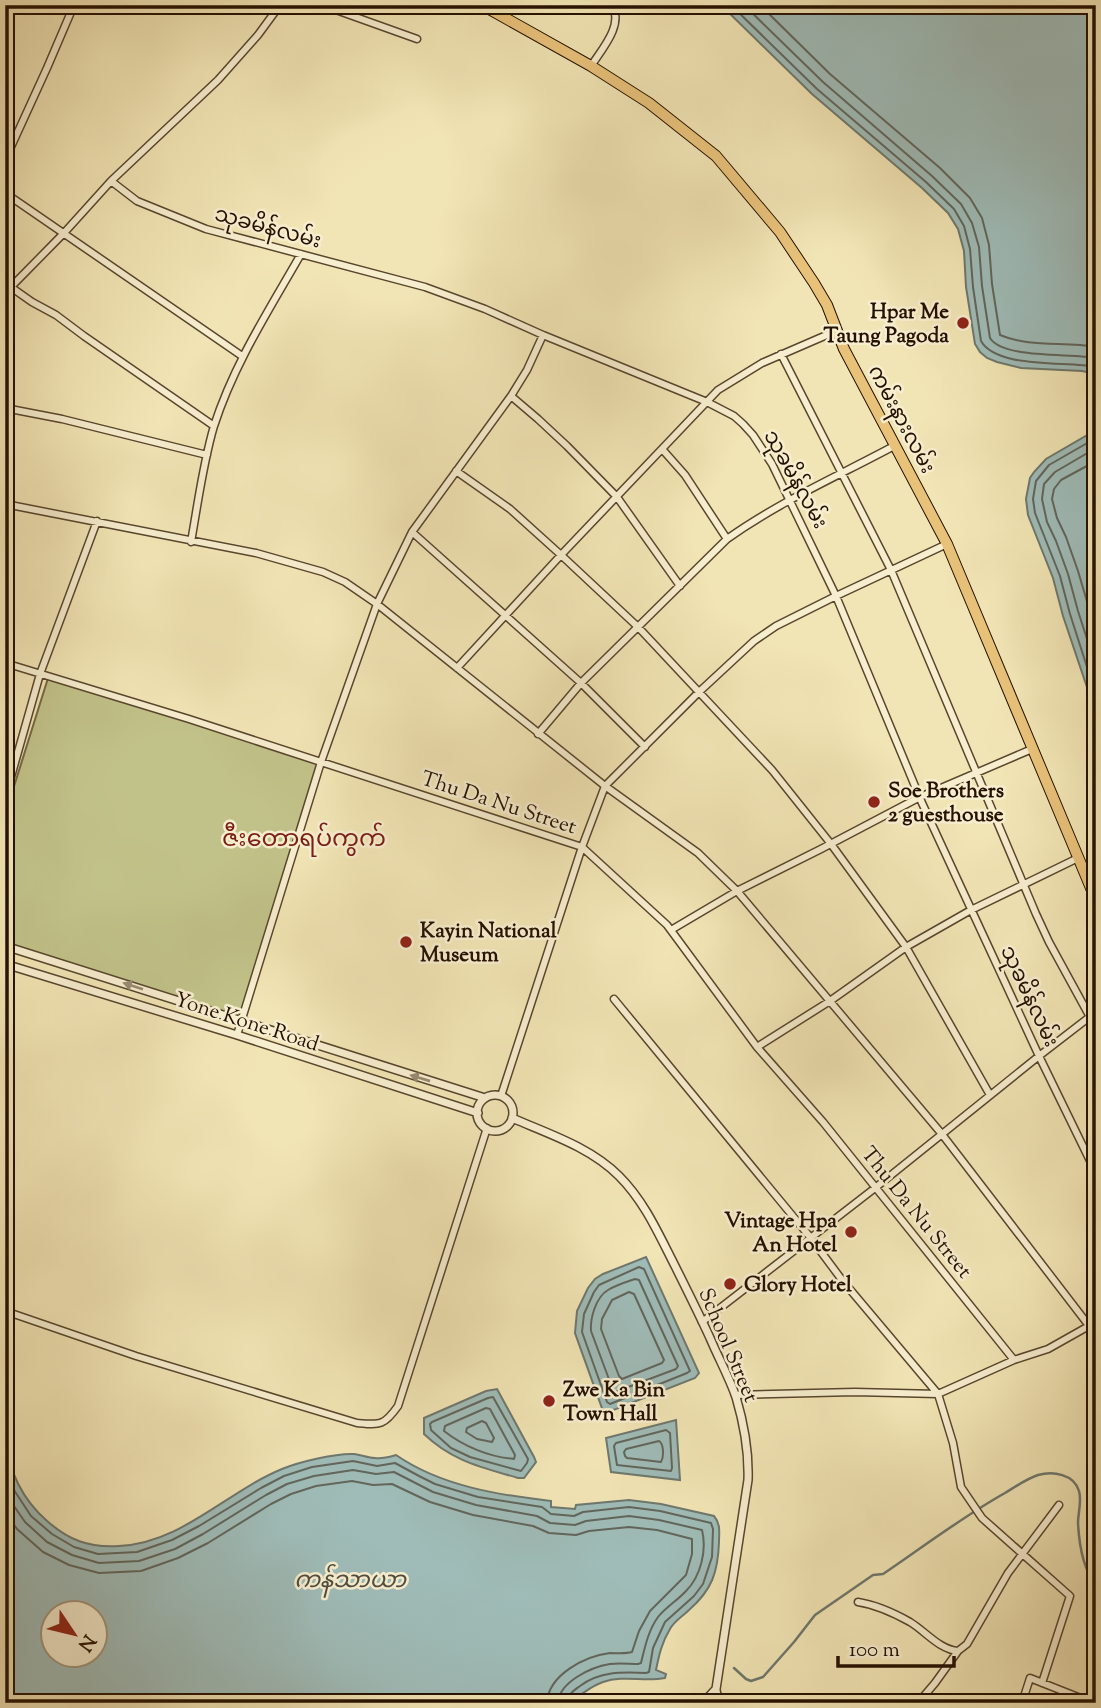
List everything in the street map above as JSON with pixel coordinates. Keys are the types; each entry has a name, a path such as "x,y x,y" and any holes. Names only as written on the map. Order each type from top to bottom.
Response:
{"main road":[{"name":"ကမ်းနားလမ်း","path":"482,5 591,66 649,103 716,156 787,242 827,304 836,331 947,544 1096,900"}],"street":[{"path":"5,160 74,5"},
{"path":"214,426 56,315 7,288 64,233 111,181 218,80 258,35 280,5"},
{"path":"322,5 417,39"},
{"path":"591,66 616,25 616,12 612,5"},
{"name":"သုခမိန်လမ်း","path":"111,181 137,201 206,229 425,287 485,309 707,402 734,416 753,435 772,464 836,596 920,797 1096,1173"},
{"path":"5,193 242,356"},
{"path":"191,542 214,426 242,356 301,254"},
{"path":"457,668 718,390 762,363 836,331"},
{"path":"237,1035 321,762 377,604 412,532 510,396 527,370 543,335"},
{"path":"702,1322 1093,1014 1048,942 891,570 781,354"},
{"path":"510,396 558,437 617,497 680,586"},
{"path":"5,408 62,419 207,455"},
{"path":"538,734 581,683 727,539 789,500 894,446"},
{"path":"662,449 685,475 727,539"},
{"path":"456,471 510,509 561,555 638,628 772,770 831,844 906,947 989,1095"},
{"path":"5,504 256,553 323,572 345,582 377,604 605,786 698,853 737,891 941,1133 1093,1325 1048,1349 1014,1360 939,1394 855,1392 735,1395"},
{"path":"5,798 40,674 97,521"},
{"path":"412,532 581,683 645,747"},
{"path":"501,1096 582,847 605,786 754,641 776,626 947,544"},
{"name":"Thu Da Nu Street","path":"5,663 582,847 671,930 757,1048 822,1122 1014,1360"},
{"path":"671,930 737,891 920,797 1032,749"},
{"path":"757,1048 906,947 971,910 1078,858"},
{"path":"5,946 485,1098 501,1096 510,1102 513,1113 509,1124 499,1130 482,1125 478,1113 485,1098"},
{"name":"Yone Kone Road","path":"5,964 478,1113"},
{"path":"614,999 810,1237 842,1280 939,1394 954,1443 961,1487 982,1518 1070,1596 1042,1683"},
{"path":"364,1077 370,1062"},
{"name":"School Street","path":"512,1118 584,1150 619,1176 643,1206 659,1234 735,1395 748,1448 748,1480 716,1689"},
{"path":"5,1311 136,1356 357,1423 379,1425 390,1417 398,1406 487,1128"},
{"path":"918,1703 958,1651 967,1644 1008,1573 1059,1506"},
{"path":"858,1602 883,1608 912,1623 946,1648 958,1651"},
{"path":"1022,1703 1030,1678 1093,1703"},
{"path":"703,1703 716,1689"},
{"path":"716,1689 720,1703"}],"green space":[{"path":"49,675 321,762 242,1021 5,946 5,815"}],"water":[{"path":"721,5 1096,5 1096,374 1021,368 997,362 980,352 975,344 966,287 964,251 958,229 948,213 812,94"},
{"path":"1096,430 1096,714 1053,578 1028,515 1026,499 1030,478 1046,459"},
{"path":"646,1257 699,1373 695,1378 606,1413 575,1333 577,1311 595,1279"},
{"path":"497,1389 536,1462 524,1478 456,1457 424,1434 424,1418 486,1391"},
{"path":"676,1420 680,1480 611,1472 606,1438"},
{"name":"ကန်သာယာ","path":"5,1441 18,1484 30,1503 54,1527 71,1538 98,1546 142,1543 163,1536 282,1469 346,1454 370,1458 396,1455 413,1466 451,1482 511,1496 551,1501 551,1507 575,1509 576,1505 629,1500 714,1516 719,1525 715,1571 708,1588 697,1603 676,1621 667,1634 656,1670 666,1674 665,1678 603,1682 570,1703 5,1703"}],"waterway":[{"path":"734,1668 751,1681 763,1677 815,1615 873,1575 883,1574 973,1512 1038,1475 1062,1475 1076,1485 1080,1499 1078,1523 1081,1547 1085,1564 1096,1584"}],"place":[{"name":"Hpar Me Taung Pagoda","path":"963,323"},
{"name":"Soe Brothers 2 guesthouse","path":"874,802"},
{"name":"Kayin National Museum","path":"406,942"},
{"name":"Vintage Hpa An Hotel","path":"851,1232"},
{"name":"Glory Hotel","path":"730,1284"},
{"name":"Zwe Ka Bin Town Hall","path":"549,1401"}],"district":[{"name":"ဇီးတောရပ်ကွက်","path":"304,838"}]}
